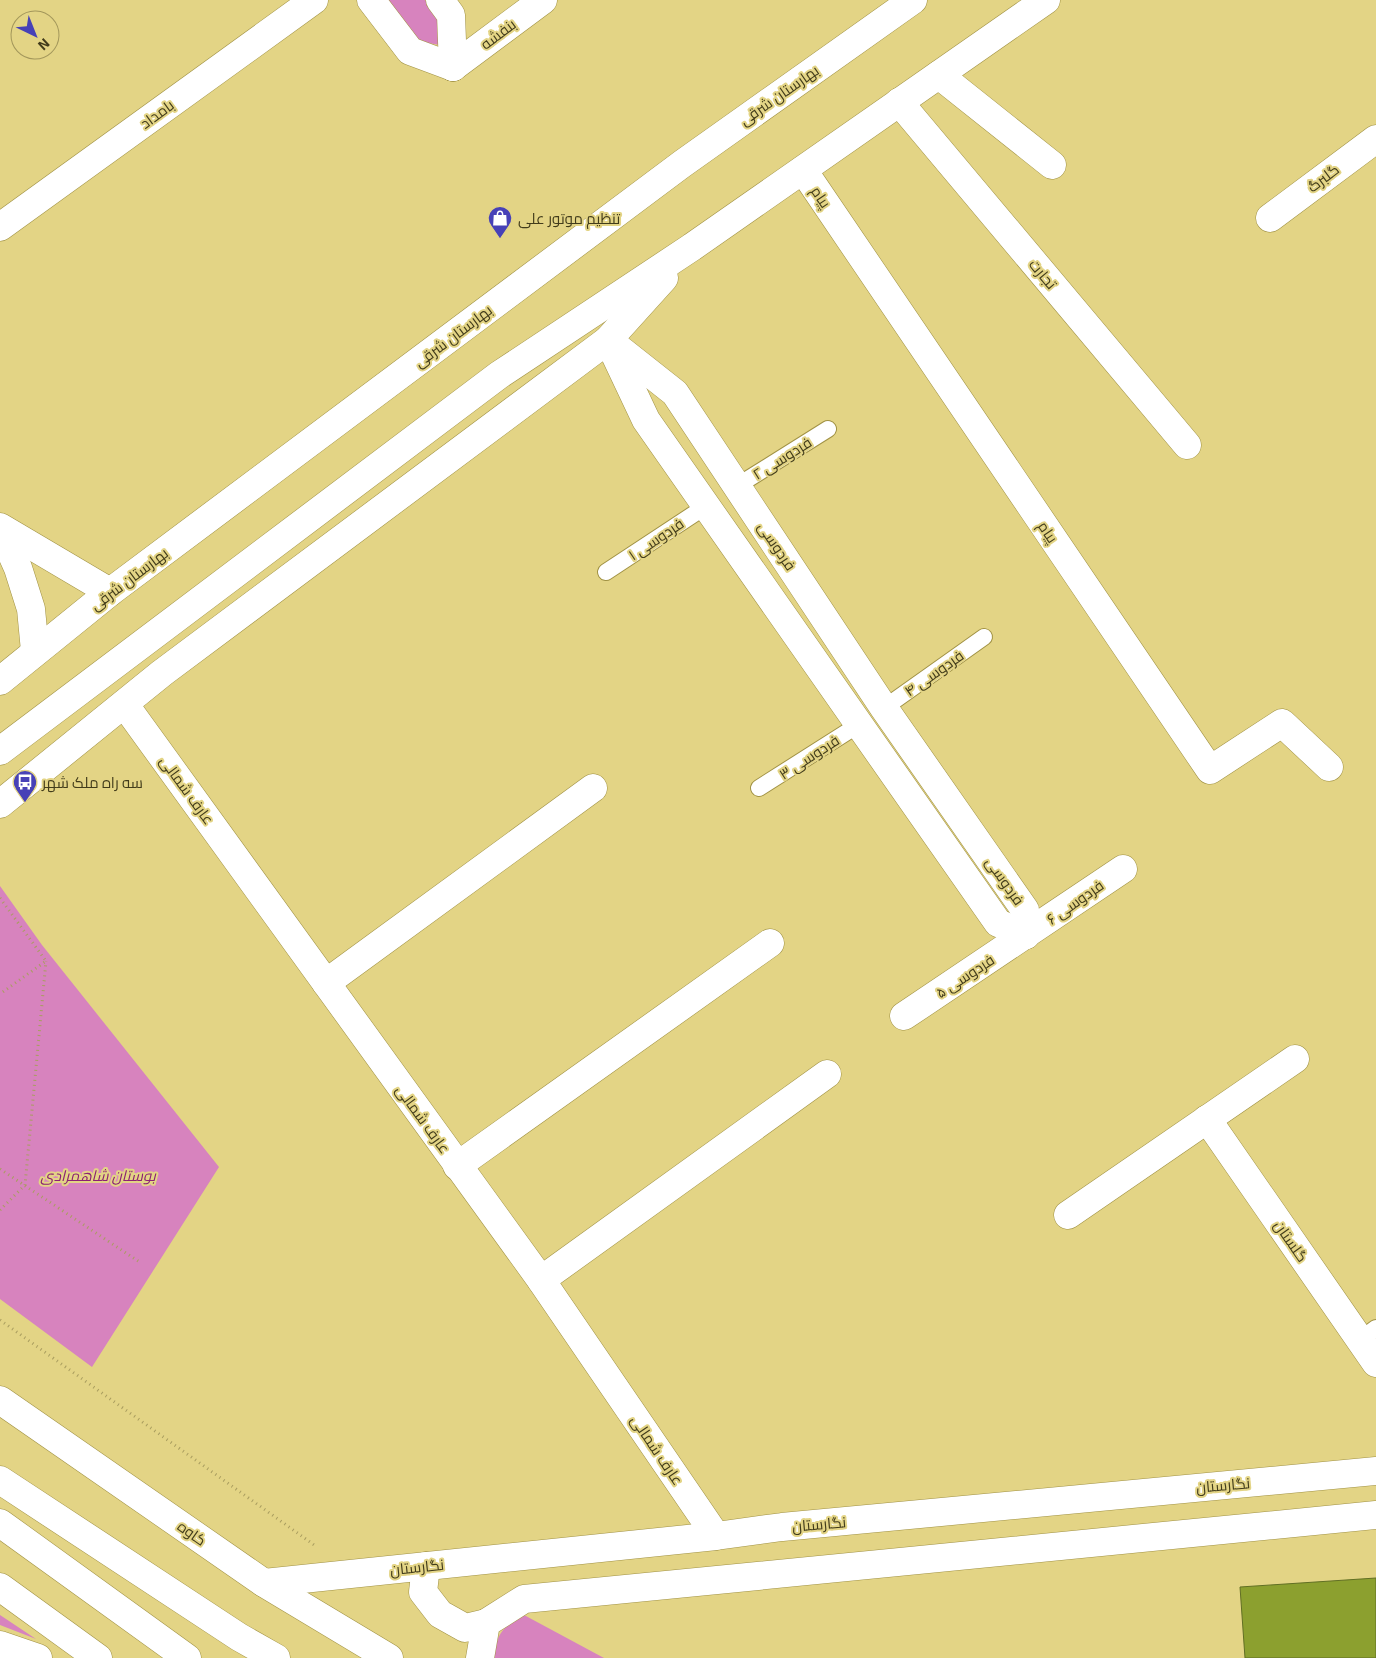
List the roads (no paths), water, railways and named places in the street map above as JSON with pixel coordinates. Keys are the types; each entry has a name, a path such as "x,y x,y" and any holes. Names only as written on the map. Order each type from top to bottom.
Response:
{"main road":[{"name":"بامداد","path":"0,228 314,0"},
{"path":"372,0 410,51 453,67 451,15 440,0"},
{"name":"بنفشه","path":"453,67 543,0"},
{"name":"بهارستان شرقی","path":"1,680 110,592 674,170 913,0"},
{"path":"0,751 498,375 692,247 1046,0"},
{"path":"939,75 1052,165"},
{"name":"تجارت","path":"899,102 1187,445"},
{"name":"گلبرگ","path":"1270,218 1376,139"},
{"name":"پیام","path":"803,170 1210,770 1282,723 1330,767"},
{"path":"0,804 170,667 608,340 692,247"},
{"name":"فردوسی","path":"608,340 675,393 884,708 1026,910 1026,935 998,924 858,725 646,420 608,340"},
{"path":"706,506 736,486"},
{"path":"0,527 110,592"},
{"path":"0,527 18,568 31,609 35,651"},
{"name":"عارف شمالی","path":"125,704 541,1280 716,1536"},
{"path":"858,725 884,708"},
{"path":"326,983 592,788"},
{"name":"فردوسی ۶","path":"1026,935 1123,869"},
{"name":"فردوسی ۵","path":"904,1016 1026,935"},
{"path":"457,1166 770,943"},
{"path":"1068,1215 1295,1059"},
{"path":"541,1280 827,1074"},
{"name":"گلستان","path":"1207,1119 1368,1334 1376,1363"},
{"path":"0,1379 67,1445"},
{"name":"کاوه","path":"0,1400 264,1582 389,1658"},
{"name":"نگارستان","path":"264,1582 716,1536 792,1526 1376,1471"},
{"path":"0,1480 239,1637 276,1658"},
{"path":"426,1566 423,1592 440,1614 465,1628 486,1623 524,1599 1376,1516"},
{"path":"0,1523 187,1658"},
{"path":"0,1587 98,1658"},
{"path":"480,1658 486,1623"},
{"path":"0,1645 38,1658"}],"lane":[{"name":"فردوسی ۲","path":"736,486 828,429"},
{"name":"فردوسی ۱","path":"606,572 706,506"},
{"name":"فردوسی ۴","path":"884,708 984,638"},
{"name":"فردوسی ۳","path":"759,788 858,725"}],"place":[{"name":"تنظیم موتور علی","path":"500,239"},
{"name":"سه راه ملک شهر","path":"25,803"}],"park label":[{"name":"بوستان شاهمرادی","path":"98,1175"}]}
